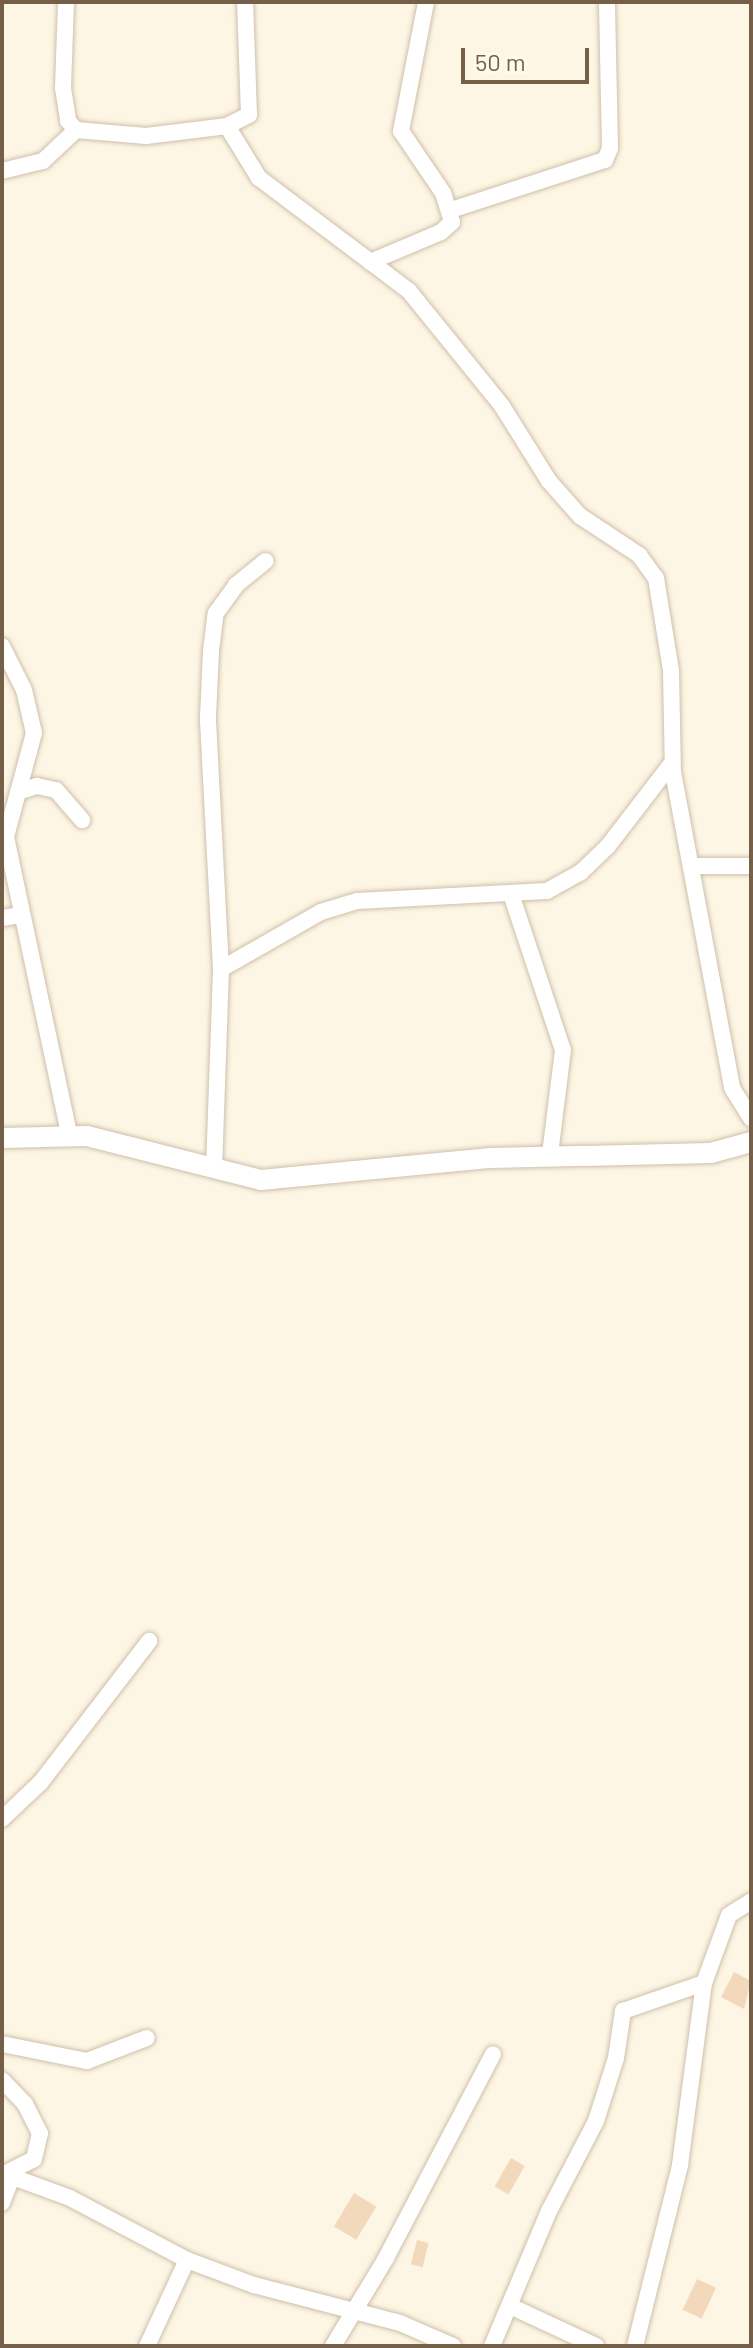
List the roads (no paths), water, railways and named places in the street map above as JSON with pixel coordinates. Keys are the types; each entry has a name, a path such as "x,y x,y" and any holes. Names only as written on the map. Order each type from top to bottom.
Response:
{"street":[{"path":"66,2 63,88 68,121 76,130 146,136 227,126 249,115 245,2"},
{"path":"370,262 441,232 452,222 451,210 401,131 426,2"},
{"path":"451,210 605,160 610,148 607,2"},
{"path":"227,126 259,178 409,291 502,406 549,481 580,516 639,555 656,578 671,671 672,763 732,1088 751,1118"},
{"path":"2,171 43,161 76,130"},
{"path":"214,1170 221,969 208,717 211,651 216,613 236,585 266,561"},
{"path":"2,646 24,690 34,733 6,837 69,1134"},
{"path":"221,969 321,912 357,901 512,897 547,891 580,873 672,763"},
{"path":"18,792 37,786 56,790 82,820"},
{"path":"692,866 751,866"},
{"path":"512,897 563,1050 550,1154"},
{"path":"2,918 22,915"},
{"path":"2,1138 69,1134 261,1180 550,1154 664,1156 711,1153 751,1142"},
{"path":"2,1819 41,1782 149,1641"},
{"path":"635,2346 680,2165 704,1983 729,1915 751,1901"},
{"path":"492,2346 549,2211 596,2121 616,2058 623,2011 704,1983"},
{"path":"2,2044 87,2061 147,2038"},
{"path":"333,2346 351,2310 386,2258 493,2054"},
{"path":"2,2080 25,2104 40,2133 34,2159 6,2175"},
{"path":"6,2175 70,2198 187,2260 254,2285 400,2323 453,2346"},
{"path":"2,2203 6,2175"},
{"path":"147,2346 187,2260"},
{"path":"510,2306 596,2346"}]}
